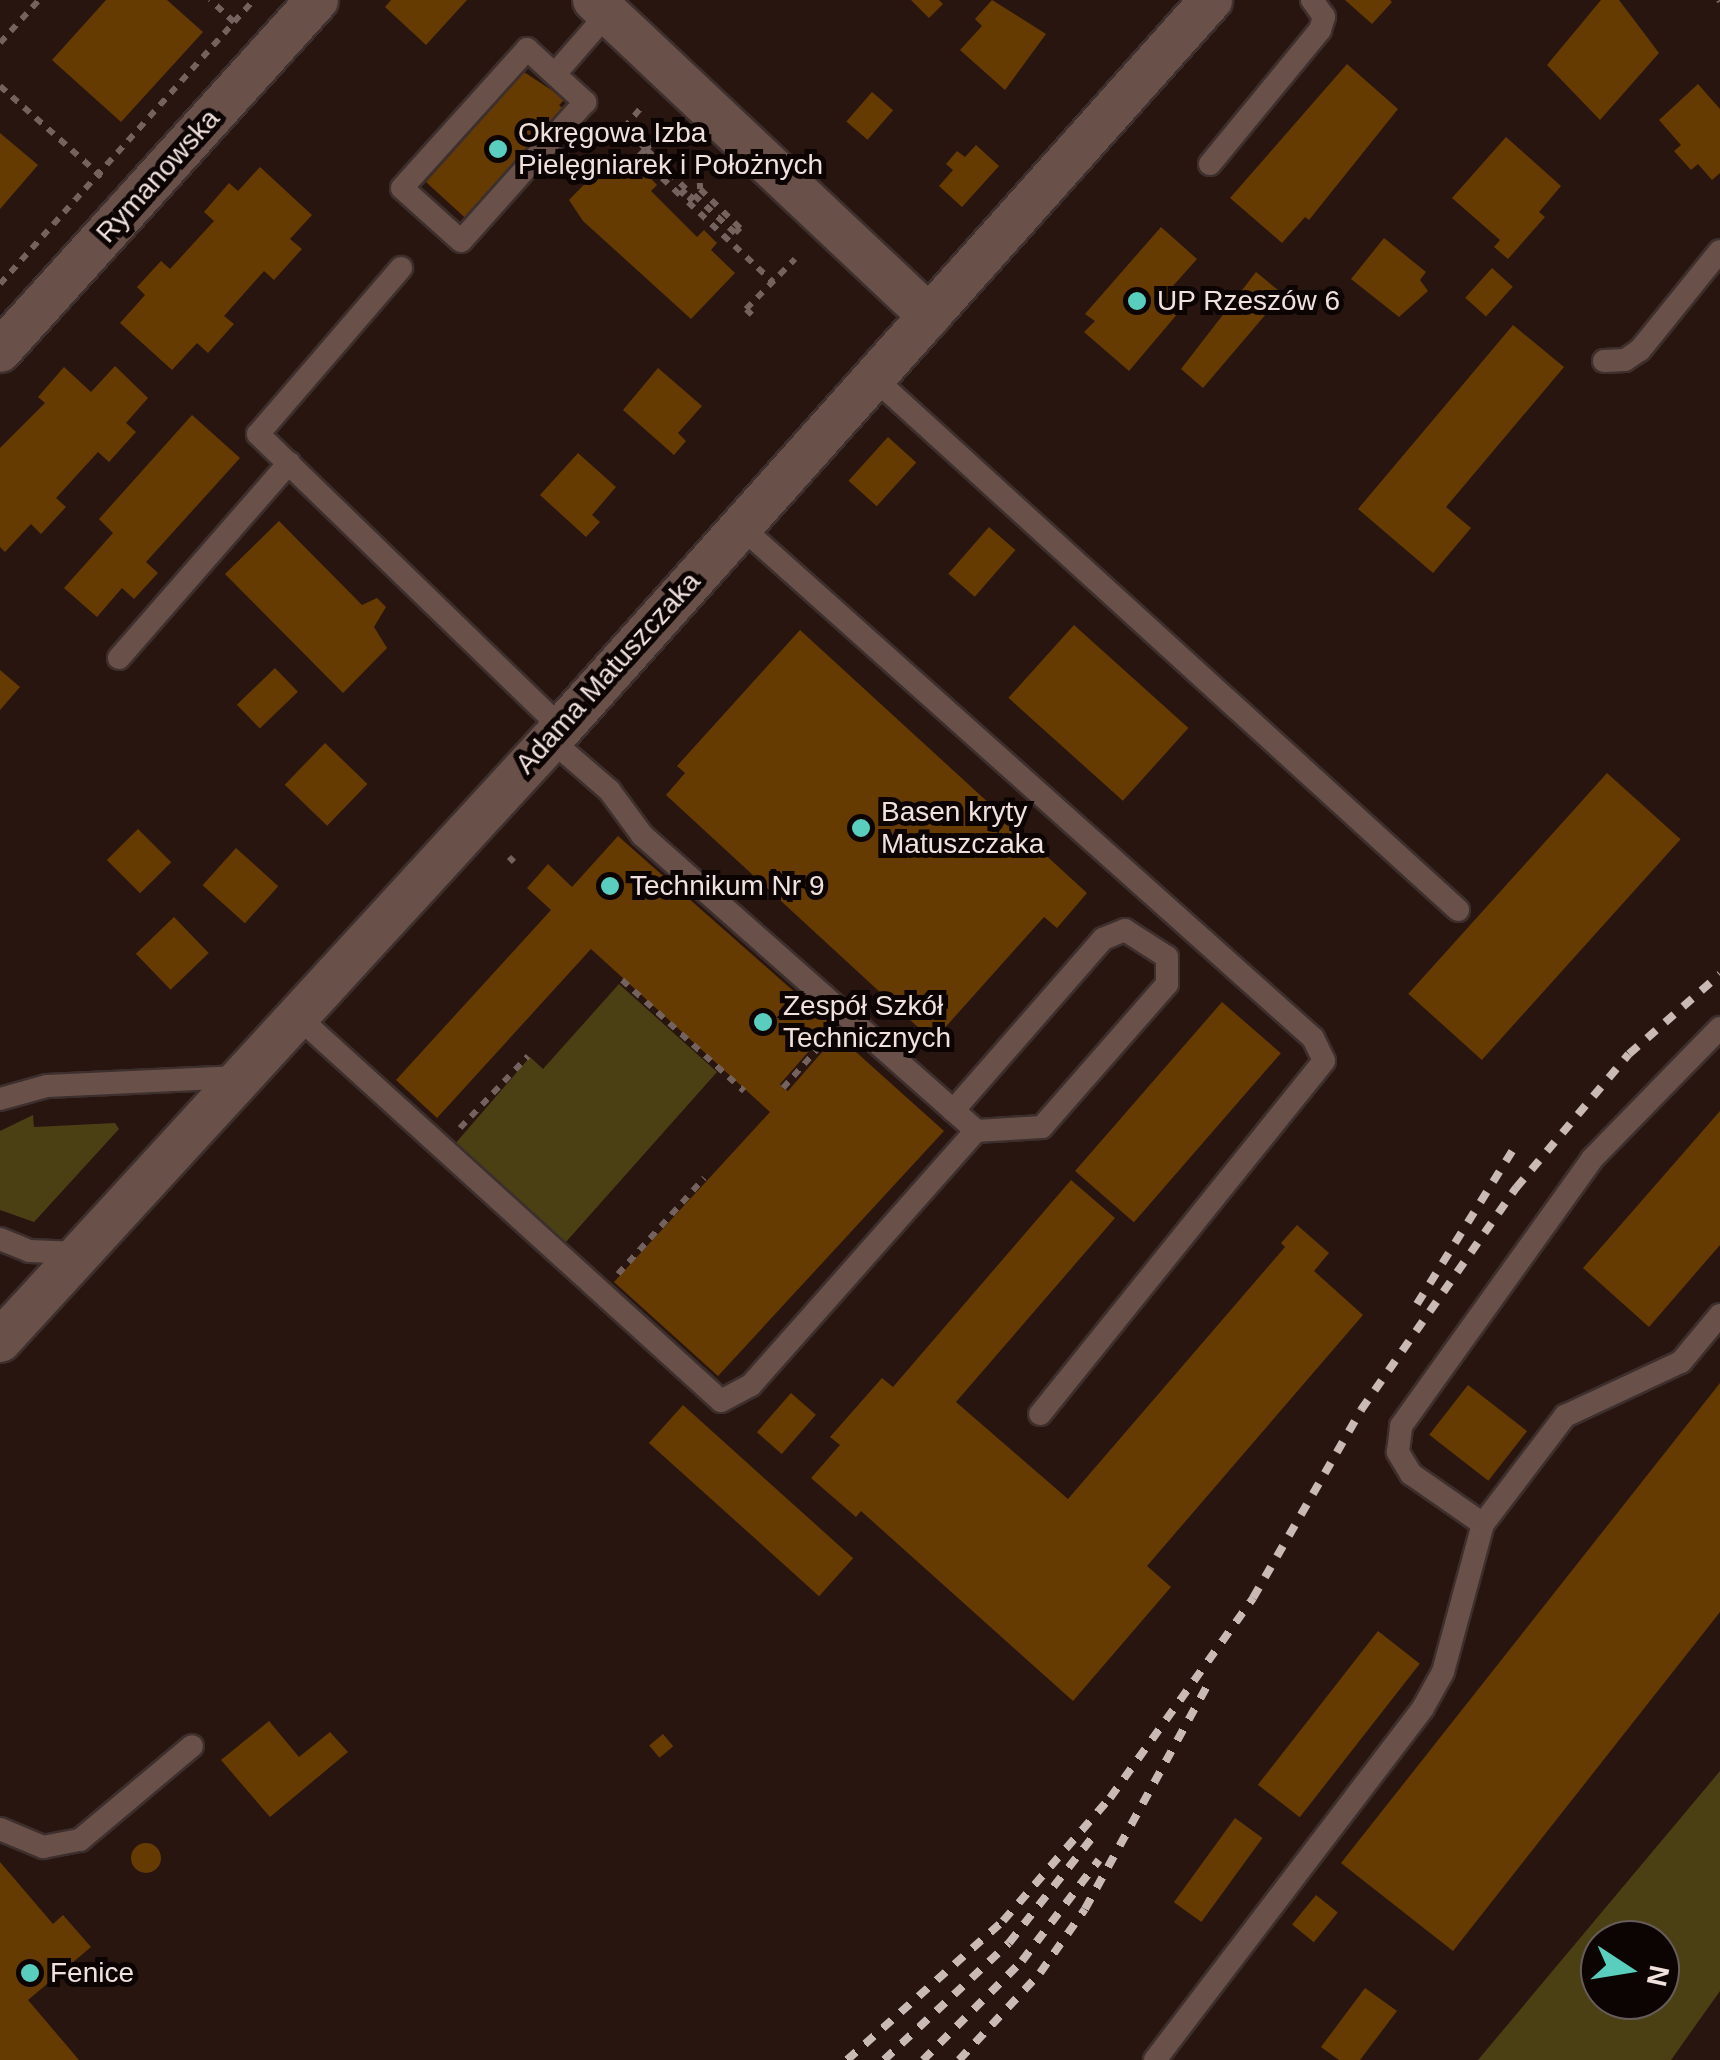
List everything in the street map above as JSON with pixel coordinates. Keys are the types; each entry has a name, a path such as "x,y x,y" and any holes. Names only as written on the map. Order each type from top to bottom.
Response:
{"street":[{"name":"Rymanowska","path":"0,352 317,0"},
{"name":"Adama Matuszczaka","path":"0,1341 556,734 1211,0"},
{"path":"600,6 929,316"}],"lane":[{"path":"1210,164 1320,30 1324,17 1312,0"},
{"path":"555,74 600,6"},
{"path":"527,49 555,74 585,102 461,240 402,188 527,49"},
{"path":"1604,361 1625,360 1640,350 1720,251"},
{"path":"402,268 258,434 556,734 609,790 642,835 976,1132"},
{"path":"874,378 1458,910"},
{"path":"119,658 289,463"},
{"path":"739,525 1313,1038 1324,1060 1040,1414"},
{"path":"296,1015 721,1401 751,1386 976,1132 1042,1128 1167,984 1167,958 1152,941 1125,930 1103,938 953,1111"},
{"path":"1483,1524 1411,1474 1398,1452 1401,1426 1592,1159 1720,1028"},
{"path":"0,1098 47,1086 239,1078"},
{"path":"0,1240 29,1251 79,1253"},
{"path":"1155,2060 1423,1708 1442,1672 1483,1524 1565,1416 1681,1362 1720,1316"},
{"path":"0,1829 44,1846 80,1840 192,1746"}],"path":[{"path":"0,44 39,0"},
{"path":"210,0 234,22"},
{"path":"0,284 254,0"},
{"path":"0,86 133,204"},
{"path":"640,109 624,128 643,153 680,195 686,189 643,153"},
{"path":"628,167 663,132"},
{"path":"700,167 700,189 740,228 735,233 694,196 688,202 773,282"},
{"path":"752,314 746,309 794,258"},
{"path":"622,980 744,1090"},
{"path":"783,1088 846,1017"},
{"path":"454,1135 528,1056"},
{"path":"602,1293 704,1178"}],"shaded area":[{"path":"619,984 717,1072 565,1243 454,1145 530,1057 543,1069"},
{"path":"33,1115 34,1127 115,1123 119,1129 34,1222 0,1210 0,1131"},
{"path":"1720,1771 1720,1991 1671,2060 1478,2060 1580,1938 1580,2020 1680,2020 1680,1920 1595,1920"}],"building":[{"path":"106,0 167,0 203,32 121,122 52,60"},
{"path":"391,0 467,0 426,45 385,7"},
{"path":"911,0 939,0 943,4 929,18"},
{"path":"992,0 1046,34 1005,90 960,50 982,26 975,19"},
{"path":"1345,0 1390,0 1392,2 1372,24"},
{"path":"1601,0 1619,0 1659,53 1600,120 1547,65"},
{"path":"1347,64 1398,109 1309,220 1305,217 1282,243 1230,198"},
{"name":"Okręgowa Izba Pielęgniarek i Położnych","path":"524,72 565,99 559,105 571,115 473,225 426,182"},
{"path":"1698,84 1720,109 1720,173 1712,180 1698,164 1691,170 1674,151 1681,145 1659,120"},
{"path":"872,92 893,110 868,140 846,121"},
{"path":"0,133 38,165 0,209"},
{"path":"1506,137 1561,186 1539,212 1545,217 1508,259 1494,247 1500,240 1452,198"},
{"path":"976,145 999,166 962,207 939,186 953,170 946,164 957,151 965,157"},
{"path":"613,155 637,179 644,171 657,185 651,191 697,237 704,230 717,243 711,250 735,273 691,319 583,221 569,200"},
{"path":"260,167 312,215 290,239 302,249 274,280 264,271 224,316 234,324 208,353 197,343 172,370 120,323 145,295 137,287 161,261 170,269 214,221 204,212 229,183 238,191"},
{"name":"UP Rzeszów 6","path":"1161,227 1197,259 1172,287 1182,295 1172,306 1179,312 1129,371 1084,332 1095,321 1085,314"},
{"path":"1384,238 1426,272 1420,280 1428,291 1399,317 1351,279"},
{"path":"1492,268 1513,287 1486,316 1465,298"},
{"path":"1256,272 1283,294 1203,388 1181,369"},
{"path":"1513,325 1564,367 1446,507 1471,528 1433,573 1358,509"},
{"path":"115,366 148,398 126,423 136,432 109,462 98,452 56,498 66,507 41,534 31,524 5,552 0,547 0,448 45,403 38,397 64,367 91,392"},
{"path":"658,368 702,406 678,433 686,441 674,455 623,410"},
{"path":"192,415 240,458 146,562 158,573 134,599 122,588 97,617 64,588 113,533 99,519"},
{"path":"888,437 916,462 877,506 849,481"},
{"path":"578,453 616,487 592,515 600,522 586,537 540,495"},
{"path":"279,521 362,605 377,598 386,607 374,627 387,648 343,693 225,574"},
{"path":"989,527 1015,550 975,597 948,574"},
{"path":"1074,625 1188,728 1123,801 1008,698"},
{"name":"Basen kryty Matuszczaka","path":"800,630 1087,893 1057,928 1044,917 933,1041 666,795 685,773 677,766"},
{"path":"275,668 298,692 260,729 237,705"},
{"path":"0,670 20,687 0,710"},
{"path":"325,743 367,784 327,826 285,785"},
{"path":"1607,773 1681,839 1482,1060 1408,994"},
{"path":"138,829 171,862 140,893 107,860"},
{"path":"618,836 832,1025 780,1084 783,1088 788,1091 837,1035 944,1131 718,1376 614,1282 770,1112 591,949 437,1118 396,1080 551,910 527,888 548,864 572,887"},
{"path":"236,848 278,886 245,923 203,885"},
{"path":"174,917 209,953 171,990 136,954"},
{"path":"1222,1002 1281,1053 1134,1222 1075,1171"},
{"path":"1720,1111 1720,1245 1649,1327 1583,1268"},
{"path":"1071,1180 1115,1218 956,1402 1068,1499 1285,1247 1281,1243 1297,1225 1329,1253 1314,1271 1363,1315 1147,1566 1171,1587 1073,1701 861,1511 856,1517 811,1478 840,1445 830,1437 882,1378 893,1387"},
{"path":"1720,1383 1720,1612 1453,1951 1341,1863"},
{"path":"1468,1385 1527,1431 1488,1481 1429,1435"},
{"path":"791,1393 816,1415 782,1454 757,1432"},
{"path":"683,1405 853,1558 819,1596 649,1443"},
{"path":"1378,1631 1420,1664 1300,1817 1258,1785"},
{"path":"269,1721 299,1757 330,1732 348,1752 270,1817 221,1760"},
{"path":"663,1734 673,1746 659,1758 649,1746"},
{"path":"1235,1818 1263,1838 1201,1922 1174,1902"},
{"path":"146,1843 157,1847 161,1858 157,1869 146,1873 135,1869 131,1858 135,1847"},
{"name":"Fenice","path":"0,1862 53,1924 63,1915 91,1947 28,2000 79,2060 0,2060"},
{"path":"1316,1895 1338,1913 1314,1942 1292,1925"},
{"path":"1365,1988 1397,2011 1360,2060 1339,2060 1321,2047"}],"railway":[{"path":"847,2060 1003,1921 1110,1798 1253,1598 1361,1410 1516,1188 1629,1054 1720,974"},
{"path":"1417,1304 1516,1145"},
{"path":"959,2060 1040,1973 1085,1909 1211,1679"},
{"path":"884,2060 1009,1943 1092,1838"},
{"path":"923,2060 1022,1961 1099,1860"}],"place":[{"name":"Okręgowa Izba Pielęgniarek i Położnych","path":"498,149"},
{"name":"UP Rzeszów 6","path":"1137,301"},
{"name":"Basen kryty Matuszczaka","path":"861,828"},
{"name":"Technikum Nr 9","path":"610,886"},
{"name":"Zespół Szkół Technicznych","path":"763,1022"},
{"name":"Fenice","path":"30,1973"}]}
